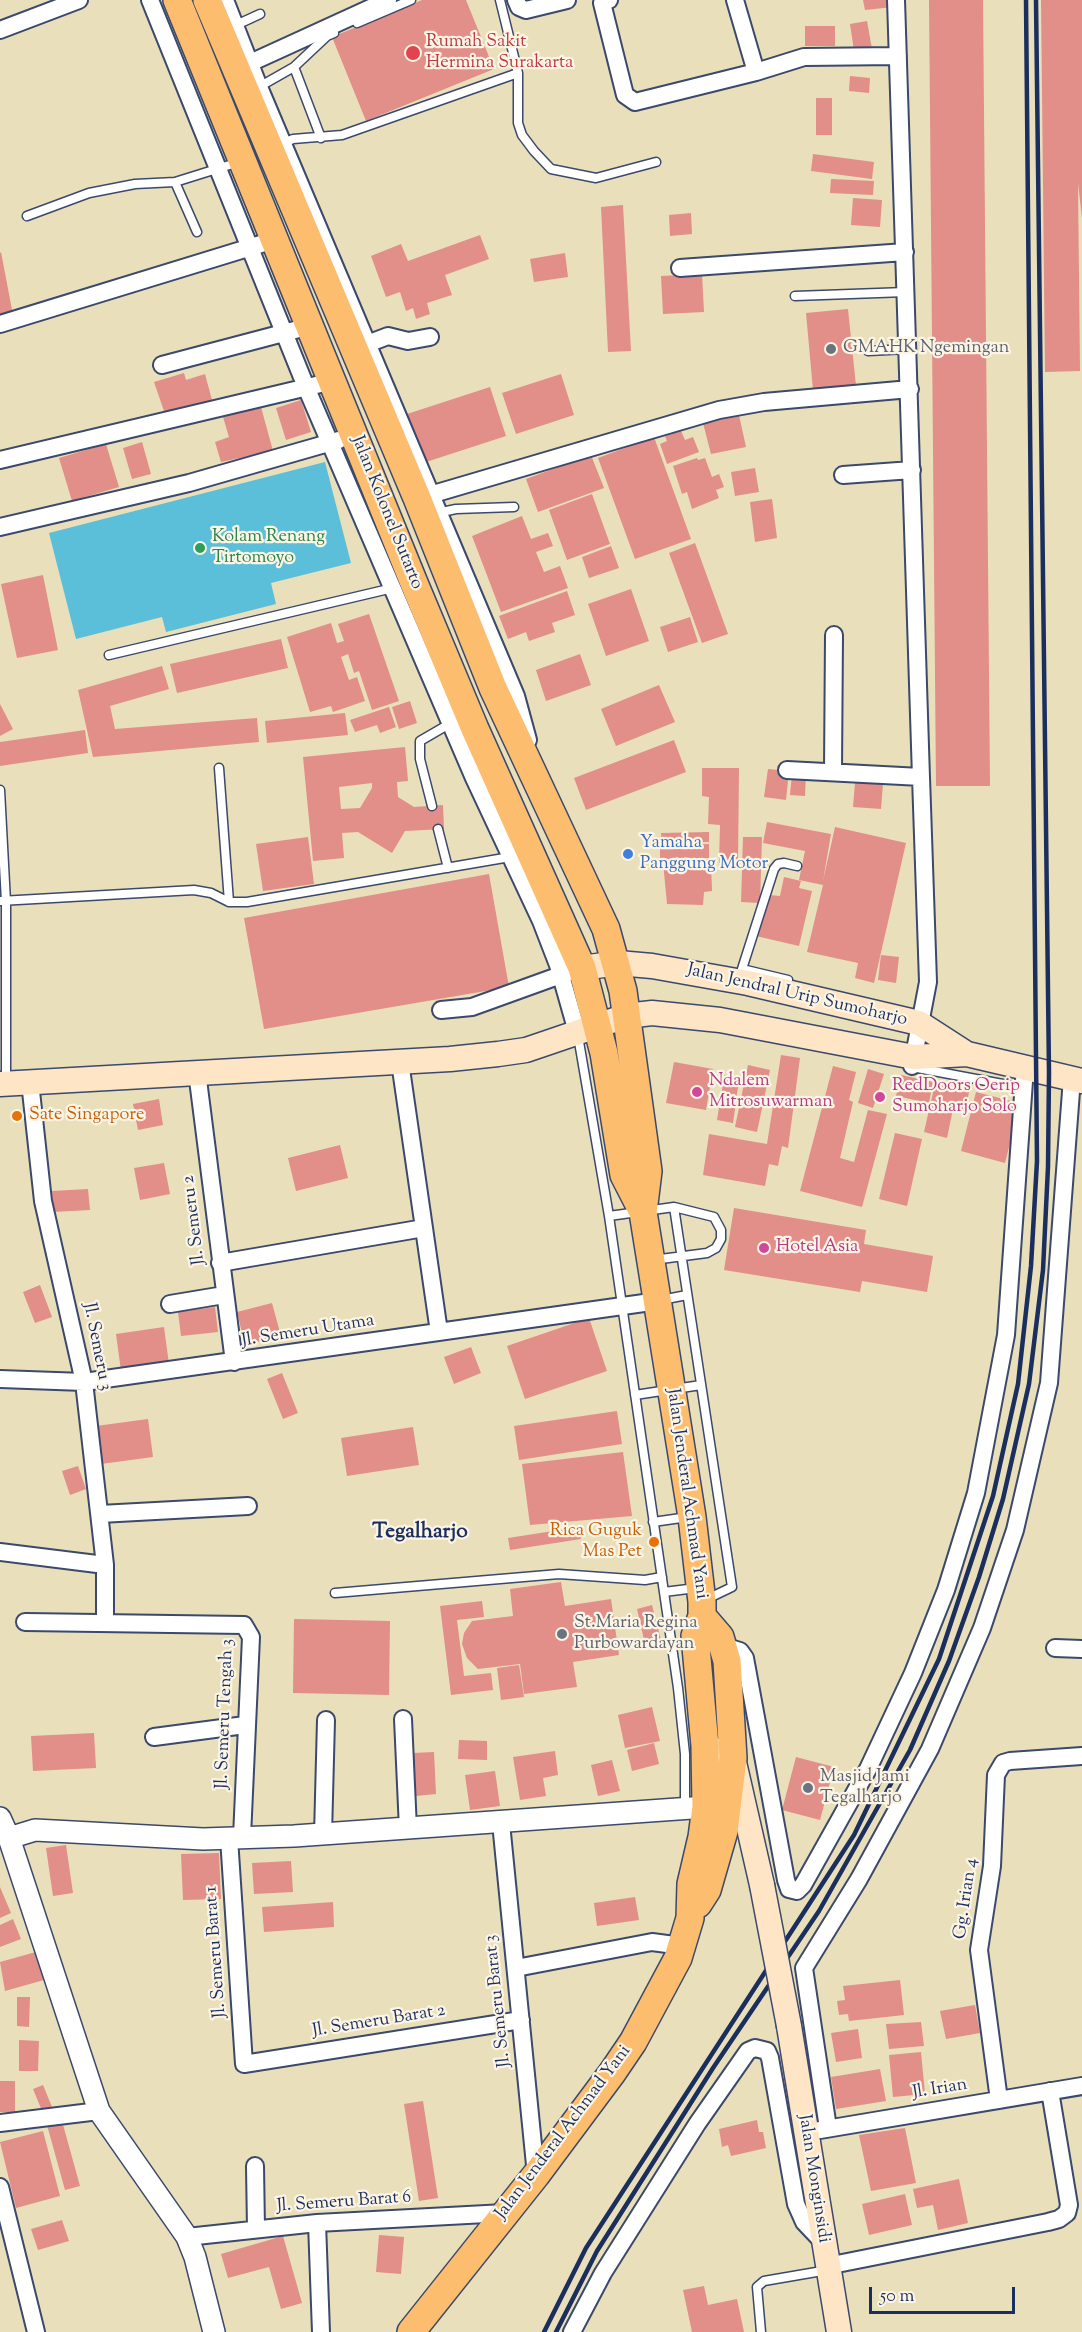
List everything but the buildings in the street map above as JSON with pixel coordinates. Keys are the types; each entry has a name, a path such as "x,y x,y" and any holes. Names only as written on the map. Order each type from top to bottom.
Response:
{"main road":[{"name":"Jalan Kolonel Sutarto","path":"177,0 230,166 262,244 310,326 333,381 342,439 571,971 587,1028"},
{"name":"Jalan Kolonel Sutarto","path":"207,0 228,28 428,505 493,688 594,902 618,963 626,1016"},
{"path":"521,855 564,839"},
{"name":"Jalan Jendral Urip Sumoharjo","path":"571,971 618,963 741,975 917,1016 967,1054 1024,1078 1077,1088"},
{"path":"832,1047 842,999"},
{"name":"Jalan Jendral Urip Sumoharjo","path":"3,1084 400,1062 526,1050 626,1016 652,1012 693,1017 913,1062 967,1054"},
{"name":"Jalan Jenderal Achmad Yani","path":"411,2332 536,2175 633,2042 682,1946 690,1918 691,1884 702,1837 696,1807 705,1746 695,1636 701,1602 692,1516 643,1212 648,1172 626,1016"},
{"name":"Jalan Jenderal Achmad Yani","path":"587,1028 624,1175 643,1212"},
{"path":"701,1602 723,1646"},
{"name":"Jalan Jenderal Achmad Yani","path":"690,1918 707,1890 717,1859 724,1831 733,1758 727,1661 723,1646"},
{"path":"705,1746 733,1758"},
{"name":"Jalan Monginsidi","path":"733,1758 762,1885 789,2026 817,2130 822,2241 839,2332"}],"street":[{"path":"0,30 79,0"},
{"path":"150,0 230,166"},
{"path":"225,0 228,28 250,63 253,90"},
{"path":"250,63 388,0"},
{"path":"516,0 519,7 526,10 567,0"},
{"path":"735,0 756,72"},
{"path":"896,0 927,982 917,1016 913,1062"},
{"path":"604,1 623,88 630,100 640,102 804,57 898,56"},
{"path":"276,145 367,344 387,409"},
{"path":"0,324 262,244 283,333 306,387 342,439 189,483 0,526"},
{"path":"680,268 905,252"},
{"path":"162,365 310,326"},
{"path":"367,344 388,336 410,341 430,337"},
{"path":"0,460 333,381"},
{"path":"428,505 652,427 718,410 764,402 910,388"},
{"path":"843,475 912,470"},
{"path":"404,586 451,723 521,855"},
{"path":"833,771 834,635"},
{"path":"787,770 921,777"},
{"path":"441,1010 472,1007 571,971"},
{"path":"400,1062 439,1332"},
{"name":"Jl. Semeru 2","path":"197,1072 234,1362"},
{"path":"723,1646 740,1651 745,1658 786,1880 789,1889 797,1891 803,1885 868,1769 914,1673 946,1590 976,1493 1006,1335 1024,1078"},
{"name":"Jl. Semeru 3","path":"30,1082 43,1201 84,1383 105,1565 105,1623"},
{"path":"817,2130 804,1968 865,1869 930,1749 982,1628 1015,1530 1049,1383 1077,1088"},
{"path":"220,1263 424,1228"},
{"path":"171,1304 224,1296"},
{"name":"Jl. Semeru Utama","path":"0,1379 84,1383 658,1301"},
{"path":"100,1514 248,1506"},
{"path":"0,1552 105,1565"},
{"path":"25,1622 105,1623"},
{"name":"Jl. Semeru Tengah 3","path":"105,1623 244,1625 251,1637 236,1838"},
{"path":"1055,1648 1082,1649"},
{"path":"403,1719 408,1829"},
{"path":"323,1834 326,1720"},
{"path":"154,1737 245,1725"},
{"name":"Gg. Irian 4","path":"999,2100 979,1950 992,1866 996,1775 1003,1763 1010,1761 1082,1756"},
{"path":"5,1844 35,1830 164,1838 236,1838 501,1823 696,1807"},
{"path":"0,1818 5,1844 99,2111 187,2237 195,2257 214,2332"},
{"name":"Jl. Semeru Barat 3","path":"501,1823 536,2175"},
{"name":"Jl. Semeru Barat 1","path":"236,1838 244,2064"},
{"path":"516,1968 652,1942 682,1946"},
{"name":"Jl. Semeru Barat 2","path":"244,2064 521,2020"},
{"path":"572,2332 603,2273 697,2124 748,2051 755,2048 766,2051 770,2058 788,2170 796,2204 804,2222 822,2241"},
{"name":"Jl. Irian","path":"817,2130 1082,2086"},
{"path":"827,2268 1048,2222 1059,2219 1067,2213 1069,2205 1050,2091"},
{"path":"0,2123 99,2111"},
{"path":"255,2166 256,2229"},
{"path":"0,2187 36,2332"},
{"name":"Jl. Semeru Barat 6","path":"187,2237 317,2223 505,2213"},
{"path":"317,2223 321,2332"}],"lane":[{"path":"253,90 294,67 327,36 411,0"},
{"path":"500,0 518,73 516,112 522,135 551,169 596,178 656,162"},
{"path":"228,28 260,14"},
{"path":"294,67 321,138"},
{"path":"276,145 342,135 518,73"},
{"path":"27,216 89,193 135,184 176,182 230,166"},
{"path":"176,182 197,232"},
{"path":"795,296 907,292"},
{"path":"868,351 908,349"},
{"path":"428,505 456,509 513,507"},
{"path":"109,655 404,586"},
{"path":"432,806 420,759 419,744 429,733 451,723"},
{"path":"219,768 229,902"},
{"path":"0,790 3,902 3,1084"},
{"path":"438,829 448,868"},
{"path":"3,902 194,890 211,893 229,902 265,900 521,855"},
{"path":"797,866 784,863 778,864 774,869 741,975 797,982"},
{"path":"693,1017 718,1030"},
{"path":"587,1028 621,1305 662,1577 685,1754 696,1807"},
{"path":"763,1039 832,1047"},
{"path":"913,1062 1024,1078"},
{"path":"609,1216 674,1207 714,1217 721,1230 721,1239 716,1248 707,1253 651,1260"},
{"path":"664,1592 701,1602 732,1587 674,1207"},
{"path":"658,1301 687,1295"},
{"path":"635,1395 701,1385"},
{"path":"654,1522 692,1516"},
{"path":"335,1593 559,1574 645,1580 662,1577"},
{"path":"761,2332 757,2287 764,2281 827,2268"}],"water":[{"name":"Kolam Renang Tirtomoyo","path":"325,462 351,563 271,583 276,604 166,632 162,617 76,639 49,533"}],"railway":[{"path":"544,2332 586,2248 854,1835 939,1659 993,1496 1018,1384 1031,1266 1037,1161 1026,0"},
{"path":"556,2332 597,2251 713,2068 819,1911 910,1750 949,1661 979,1577 1003,1499 1029,1384 1043,1270 1048,1167 1049,1073 1036,0"}],"place":[{"name":"Rumah Sakit Hermina Surakarta","path":"413,53"},
{"name":"GMAHK Ngemingan","path":"831,349"},
{"name":"Kolam Renang Tirtomoyo","path":"200,548"},
{"name":"Yamaha Panggung Motor","path":"628,854"},
{"name":"Ndalem Mitrosuwarman","path":"697,1092"},
{"name":"RedDoors Oerip Sumoharjo Solo","path":"880,1097"},
{"name":"Sate Singapore","path":"17,1116"},
{"name":"Hotel Asia","path":"764,1248"},
{"name":"Rica Guguk Mas Pet","path":"654,1542"},
{"name":"St.Maria Regina Purbowardayan","path":"562,1634"},
{"name":"Masjid Jami Tegalharjo","path":"808,1788"}],"district":[{"name":"Tegalharjo","path":"420,1533"}]}
